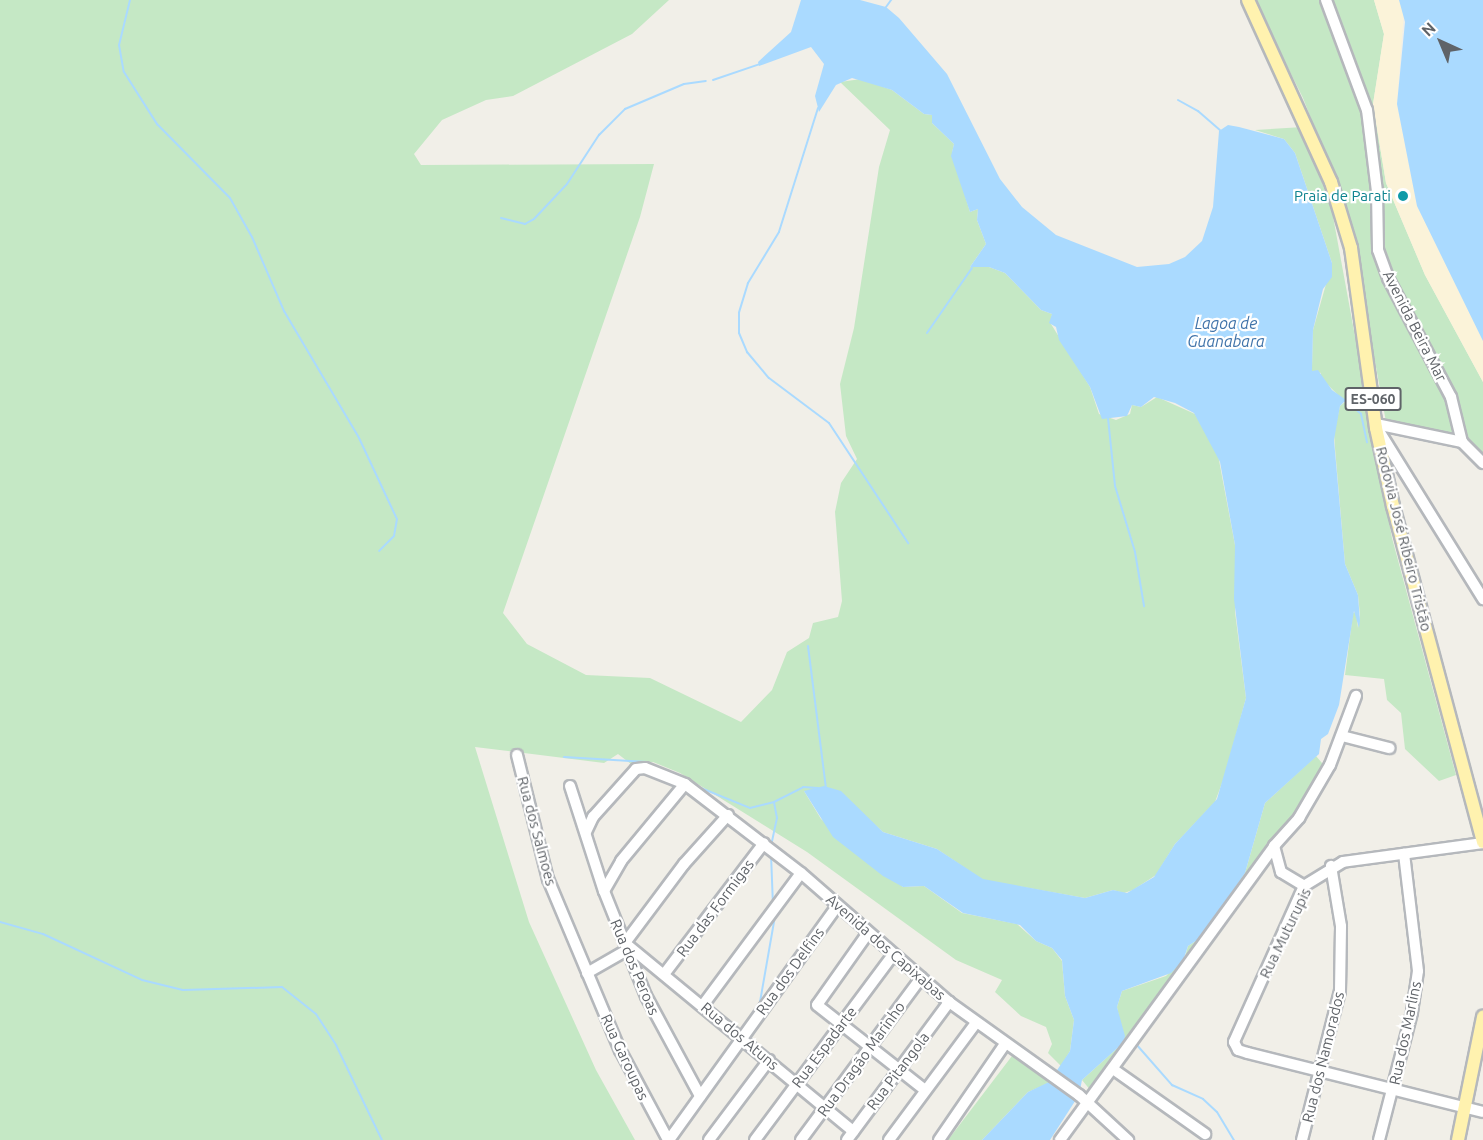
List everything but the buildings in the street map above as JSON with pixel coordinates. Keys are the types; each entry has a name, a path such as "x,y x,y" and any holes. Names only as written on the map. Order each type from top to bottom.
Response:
{"main road":[{"name":"Rodovia José Ribeiro Tristão","path":"1248,0 1306,124 1341,216 1363,320 1376,426 1393,506 1483,842"},
{"path":"1458,1140 1467,1107 1483,1017"}],"street":[{"name":"Avenida Beira Mar","path":"1326,0 1367,110 1376,182 1378,250 1388,278 1451,397 1462,442"},
{"path":"1376,426 1462,442 1483,463"},
{"path":"1376,426 1483,599"},
{"path":"1060,1140 1274,846 1319,788 1342,736 1356,696"},
{"path":"1342,736 1389,748"},
{"name":"Rua dos Salmoes","path":"517,755 548,879 587,973"},
{"name":"Avenida dos Capixabas","path":"586,832 593,817 636,769 645,768 685,784 801,873 949,1002 1088,1102 1128,1140"},
{"path":"604,891 621,861 685,784"},
{"name":"Rua dos Peroas","path":"570,786 604,891 626,946 659,1024 700,1096"},
{"path":"587,973 626,946 684,864 728,815"},
{"name":"Rua Muturupis","path":"1320,1068 1238,1050 1234,1042 1304,886 1331,866 1483,842"},
{"name":"Rua das Formigas","path":"665,973 764,843"},
{"path":"1274,846 1281,872 1304,886"},
{"name":"Rua dos Marlins","path":"1379,1140 1394,1088 1418,971 1404,854"},
{"name":"Rua dos Namorados","path":"1302,1140 1340,991 1343,950 1331,866"},
{"path":"703,1005 801,873"},
{"name":"Rua dos Delfins","path":"668,1140 741,1036 838,905"},
{"path":"868,933 818,1002 818,1007 925,1090"},
{"name":"Rua dos Atuns","path":"626,946 665,973 798,1083 825,1107 850,1136"},
{"name":"Rua Espadarte","path":"755,1140 893,955"},
{"name":"Rua Garoupas","path":"587,973 625,1060 668,1140"},
{"name":"Rua Dragão Marinho","path":"801,1140 921,978"},
{"name":"Rua Pitangola","path":"850,1136 949,1002"},
{"path":"889,1140 976,1023"},
{"path":"939,1140 1005,1044"},
{"path":"709,1140 770,1060"},
{"path":"1320,1068 1483,1112"},
{"path":"1113,1069 1205,1134"}],"green space":[{"path":"0,0 669,0 632,34 513,96 486,100 442,120 414,154 421,165 654,164 640,217 503,613 527,644 586,675 650,678 741,722 772,690 787,652 809,638 813,623 838,617 842,601 835,512 841,483 857,459 846,436 840,384 854,328 879,167 890,130 840,82 861,79 892,90 924,114 932,115 932,123 954,144 952,153 970,212 978,209 977,220 986,244 970,267 989,267 1005,273 1041,310 1052,314 1051,324 1090,387 1099,414 1116,420 1130,414 1132,405 1141,407 1157,397 1195,414 1218,455 1235,545 1235,612 1246,698 1225,775 1215,802 1175,844 1156,875 1133,890 1124,893 1113,890 1085,898 983,880 937,849 883,832 861,812 804,791 821,819 903,887 924,886 962,913 1017,924 1036,941 1052,948 1062,961 1065,996 1074,1020 1070,1051 1061,1066 1048,1053 1052,1044 1046,1027 1021,1016 995,992 1002,980 956,960 807,852 680,773 653,762 631,764 618,754 604,763 475,747 529,922 596,1070 635,1140 0,1140"},
{"path":"1254,0 1374,0 1384,34 1373,104 1386,183 1425,275 1483,382 1483,457 1468,437 1386,422 1348,213 1303,98"},
{"path":"1303,127 1332,211 1392,538 1456,775 1439,781 1405,749 1401,713 1387,700 1384,679 1345,675 1353,613 1356,612 1358,628 1360,615 1358,595 1345,564 1335,448 1334,433 1340,406 1345,402 1321,378 1321,373 1312,371 1313,330 1332,263 1295,153 1284,139 1255,130"},
{"path":"1316,756 1328,770 1315,797 1091,1091 1082,1080 1124,1042 1117,1007 1122,991 1166,976 1185,957 1188,946 1199,939 1245,873 1265,803"},
{"path":"1015,1052 1051,1080 1049,1083 1028,1092 982,1140 948,1140"}],"sand":[{"name":"Praia de Parati","path":"1374,0 1399,0 1404,11 1397,104 1417,206 1483,341 1483,382 1425,275 1386,183 1373,104 1384,34"}],"water":[{"name":"Lagoa de Guanabara","path":"801,0 860,0 886,7 899,18 947,74 1000,179 1022,207 1056,235 1137,267 1169,264 1185,257 1202,241 1213,207 1219,131 1228,125 1284,139 1295,153 1332,263 1332,277 1323,289 1313,330 1312,371 1318,370 1332,390 1346,400 1340,406 1334,440 1345,564 1358,595 1360,621 1359,628 1354,611 1339,705 1328,734 1321,739 1319,754 1265,803 1245,873 1202,937 1188,946 1183,961 1171,973 1122,991 1117,1007 1125,1036 1123,1043 1082,1080 1079,1095 1050,1140 982,1140 1028,1092 1049,1082 1070,1051 1074,1020 1065,996 1062,960 1052,948 1036,941 1020,925 963,913 924,886 903,887 883,876 833,837 804,791 824,786 841,791 883,832 937,849 983,879 1085,898 1113,890 1127,893 1154,877 1175,844 1217,799 1246,698 1234,599 1235,545 1220,462 1194,413 1175,403 1154,397 1141,407 1132,405 1127,416 1102,419 1090,387 1059,340 1056,327 1049,323 1052,314 1041,310 1005,273 989,267 970,267 986,244 977,220 978,209 970,212 951,156 954,144 932,123 932,115 924,114 892,90 852,78 836,85 819,112 815,96 824,64 811,47 759,66 758,62 791,32"},
{"path":"1399,0 1483,0 1483,341 1417,206 1397,104 1405,22"}],"waterway":[{"path":"130,0 119,45 124,72 157,124 230,198 252,237 284,311 359,438 397,519 394,536 379,551"},
{"path":"886,7 891,0"},
{"path":"713,80 760,64"},
{"path":"501,218 525,224 534,219 567,184 599,135 625,109 684,84 706,81"},
{"path":"1178,100 1198,111 1220,130"},
{"path":"818,108 779,232 748,283 739,313 739,333 747,352 769,378 829,423 908,543"},
{"path":"927,333 972,268"},
{"path":"1344,400 1361,414 1367,442"},
{"path":"1108,418 1115,486 1135,552 1144,606"},
{"path":"808,646 826,788"},
{"path":"564,757 647,762 675,775"},
{"path":"696,786 750,808 774,802 803,787 818,788"},
{"path":"771,846 777,818 774,802"},
{"path":"771,854 773,905"},
{"path":"760,1002 775,916"},
{"path":"0,922 43,934 142,980 183,990 282,987 316,1014 336,1045 382,1140"},
{"path":"1136,1044 1172,1085 1203,1099 1217,1112 1234,1140"}],"place":[{"name":"Praia de Parati","path":"1403,196"}]}
